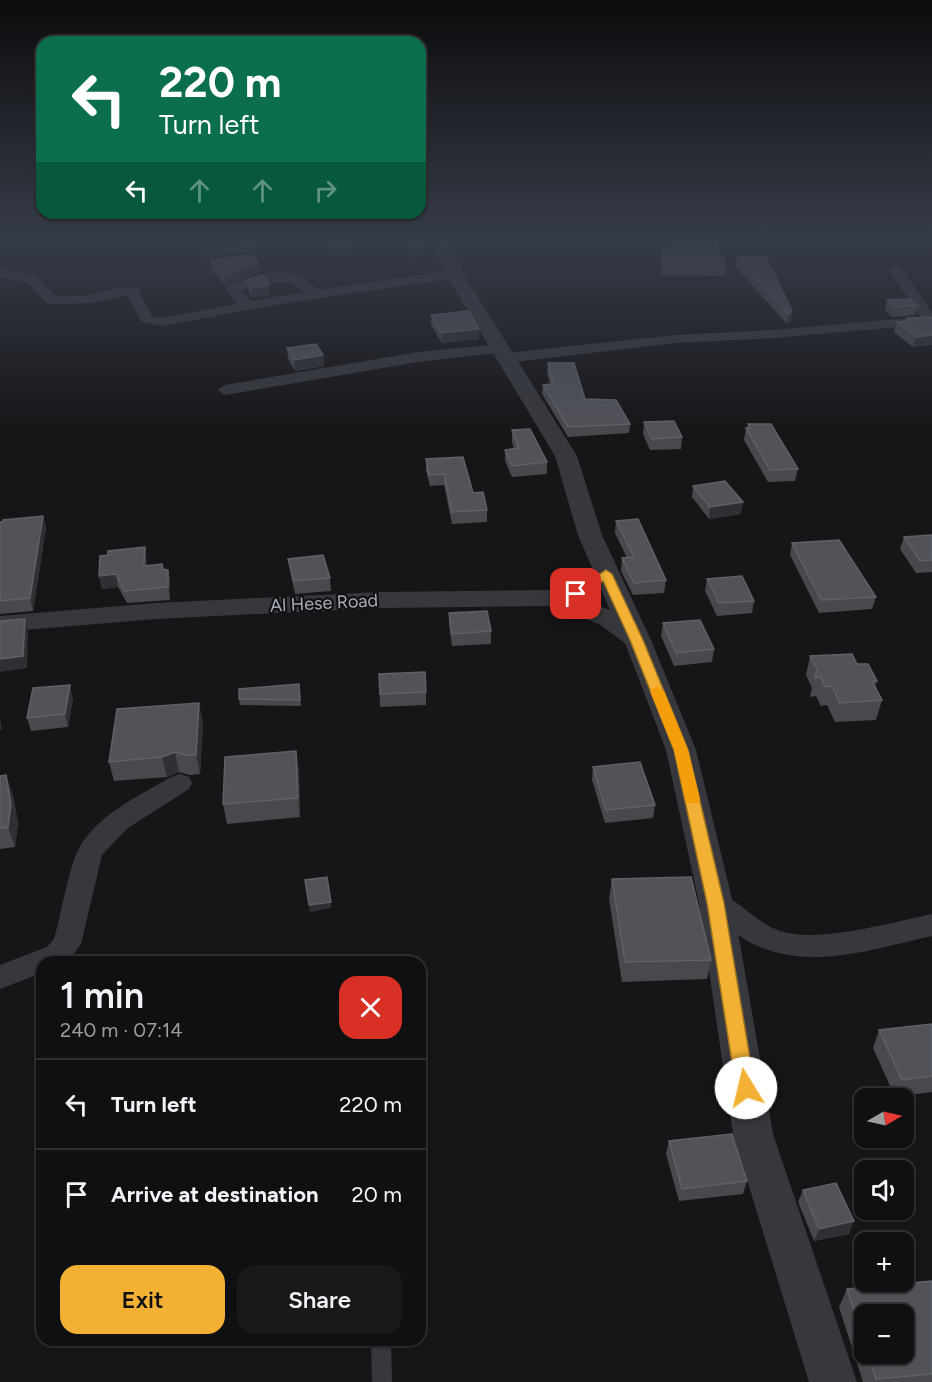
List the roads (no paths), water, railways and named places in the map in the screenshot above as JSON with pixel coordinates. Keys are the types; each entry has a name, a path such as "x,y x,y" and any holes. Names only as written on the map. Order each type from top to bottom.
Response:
{"street":[{"path":"139,303 147,319 153,322 199,317 262,303"},
{"path":"474,303 566,456 590,535 637,640 681,750 716,903 753,1134 833,1382"},
{"path":"919,303 931,320"},
{"path":"225,390 418,357 503,353 931,320"},
{"path":"550,598 576,594 606,574"},
{"name":"Al Hese Road","path":"0,624 156,611 380,600 550,598 608,618 637,640"},
{"path":"54,956 67,944 90,852 98,840 113,824 180,783"},
{"path":"716,903 770,940 799,947 861,940 932,925"},
{"path":"0,977 36,963"}],"lane":[{"path":"381,1346 382,1382"}]}
